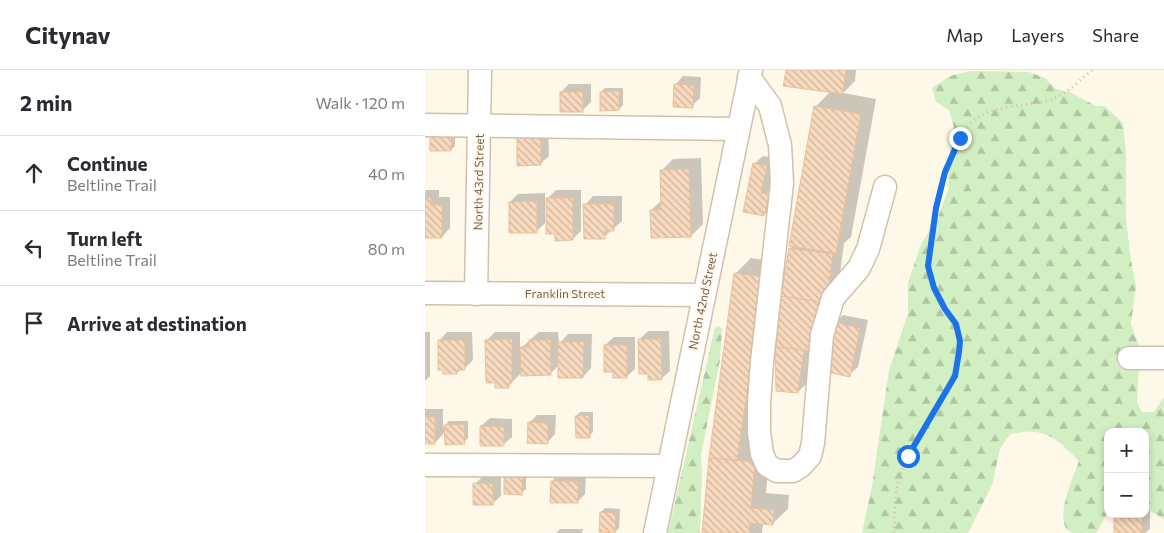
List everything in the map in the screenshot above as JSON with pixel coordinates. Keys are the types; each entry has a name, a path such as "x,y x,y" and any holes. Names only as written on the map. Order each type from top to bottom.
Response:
{"street":[{"name":"North 43rd Street","path":"477,294 480,70"},
{"path":"750,74 770,106 779,145 783,183 762,362 759,414 762,454 767,465 777,472 793,470 801,466 811,456 817,373 822,335 833,298 859,268 869,249 885,187"},
{"name":"North 42nd Street","path":"655,533 750,74"},
{"path":"425,125 738,129"},
{"name":"Franklin Street","path":"425,294 704,294"},
{"path":"1129,358 1164,358"},
{"path":"425,465 669,466"}],"path":[{"path":"894,533 896,486 901,471 955,376 959,352 960,341 956,324 945,309 934,288 928,266 936,208 952,154 965,128 984,113 993,109 1052,100 1072,88 1092,70"}],"green space":[{"path":"971,71 1029,72 1045,78 1056,89 1070,92 1096,106 1105,106 1123,123 1126,152 1126,219 1136,286 1131,324 1140,348 1137,402 1142,412 1154,412 1164,397 1164,519 1149,510 1149,428 1104,428 1105,518 1096,533 1073,533 1066,529 1064,521 1065,500 1079,461 1049,436 1041,433 1022,432 1010,434 1000,449 992,485 968,533 862,533 872,486 889,370 908,313 908,283 921,244 938,217 948,190 949,157 954,127 949,110 936,102 932,88 950,76"},
{"path":"719,326 722,329 720,360 701,455 700,533 668,533 715,327"}],"building":[{"path":"786,70 846,70 843,94 783,86"},
{"path":"674,84 694,85 693,108 673,107"},
{"path":"619,91 619,110 600,111 600,92"},
{"path":"560,92 583,92 583,112 560,112"},
{"path":"814,106 861,114 836,253 789,246"},
{"path":"430,132 452,132 451,151 430,151"},
{"path":"517,137 541,137 541,165 517,166"},
{"path":"753,163 767,166 761,193 769,195 764,216 743,212"},
{"path":"689,169 691,237 651,238 650,210 661,210 660,170"},
{"path":"425,198 431,198 431,205 442,205 442,238 425,238"},
{"path":"546,198 573,198 573,240 555,241 555,234 546,234"},
{"path":"537,201 537,233 509,233 509,202"},
{"path":"583,204 614,204 614,231 605,231 605,239 584,239"},
{"path":"789,248 833,254 826,303 781,296"},
{"path":"734,273 764,277 737,460 709,458"},
{"path":"781,296 819,302 812,351 775,347"},
{"path":"834,322 860,328 850,377 823,371"},
{"path":"512,339 512,383 509,383 509,388 495,388 495,383 486,383 485,340"},
{"path":"638,339 661,339 662,380 648,380 648,374 639,374"},
{"path":"438,340 465,340 465,370 457,370 457,374 443,374 443,370 438,370"},
{"path":"529,340 551,340 551,375 521,376 520,347 529,347"},
{"path":"558,342 584,342 583,378 558,378"},
{"path":"604,345 627,345 627,378 613,378 613,372 604,372"},
{"path":"775,347 804,350 798,393 776,391"},
{"path":"589,415 590,438 576,438 575,416"},
{"path":"425,417 435,417 435,444 425,444"},
{"path":"528,422 548,423 548,444 527,443"},
{"path":"464,424 465,444 445,445 444,425"},
{"path":"480,426 504,427 504,446 480,446"},
{"path":"709,458 755,462 751,508 774,510 773,525 750,523 749,533 702,533"},
{"path":"504,472 523,473 522,495 504,494"},
{"path":"551,481 578,481 578,503 550,503"},
{"path":"473,483 493,484 493,505 473,505"},
{"path":"600,512 616,513 615,533 599,532"},
{"path":"1114,518 1142,518 1142,533 1114,533"}],"route":[{"path":"908,456 955,376 959,352 960,341 956,324 945,309 934,288 928,266 936,208 945,172 960,138"}]}
